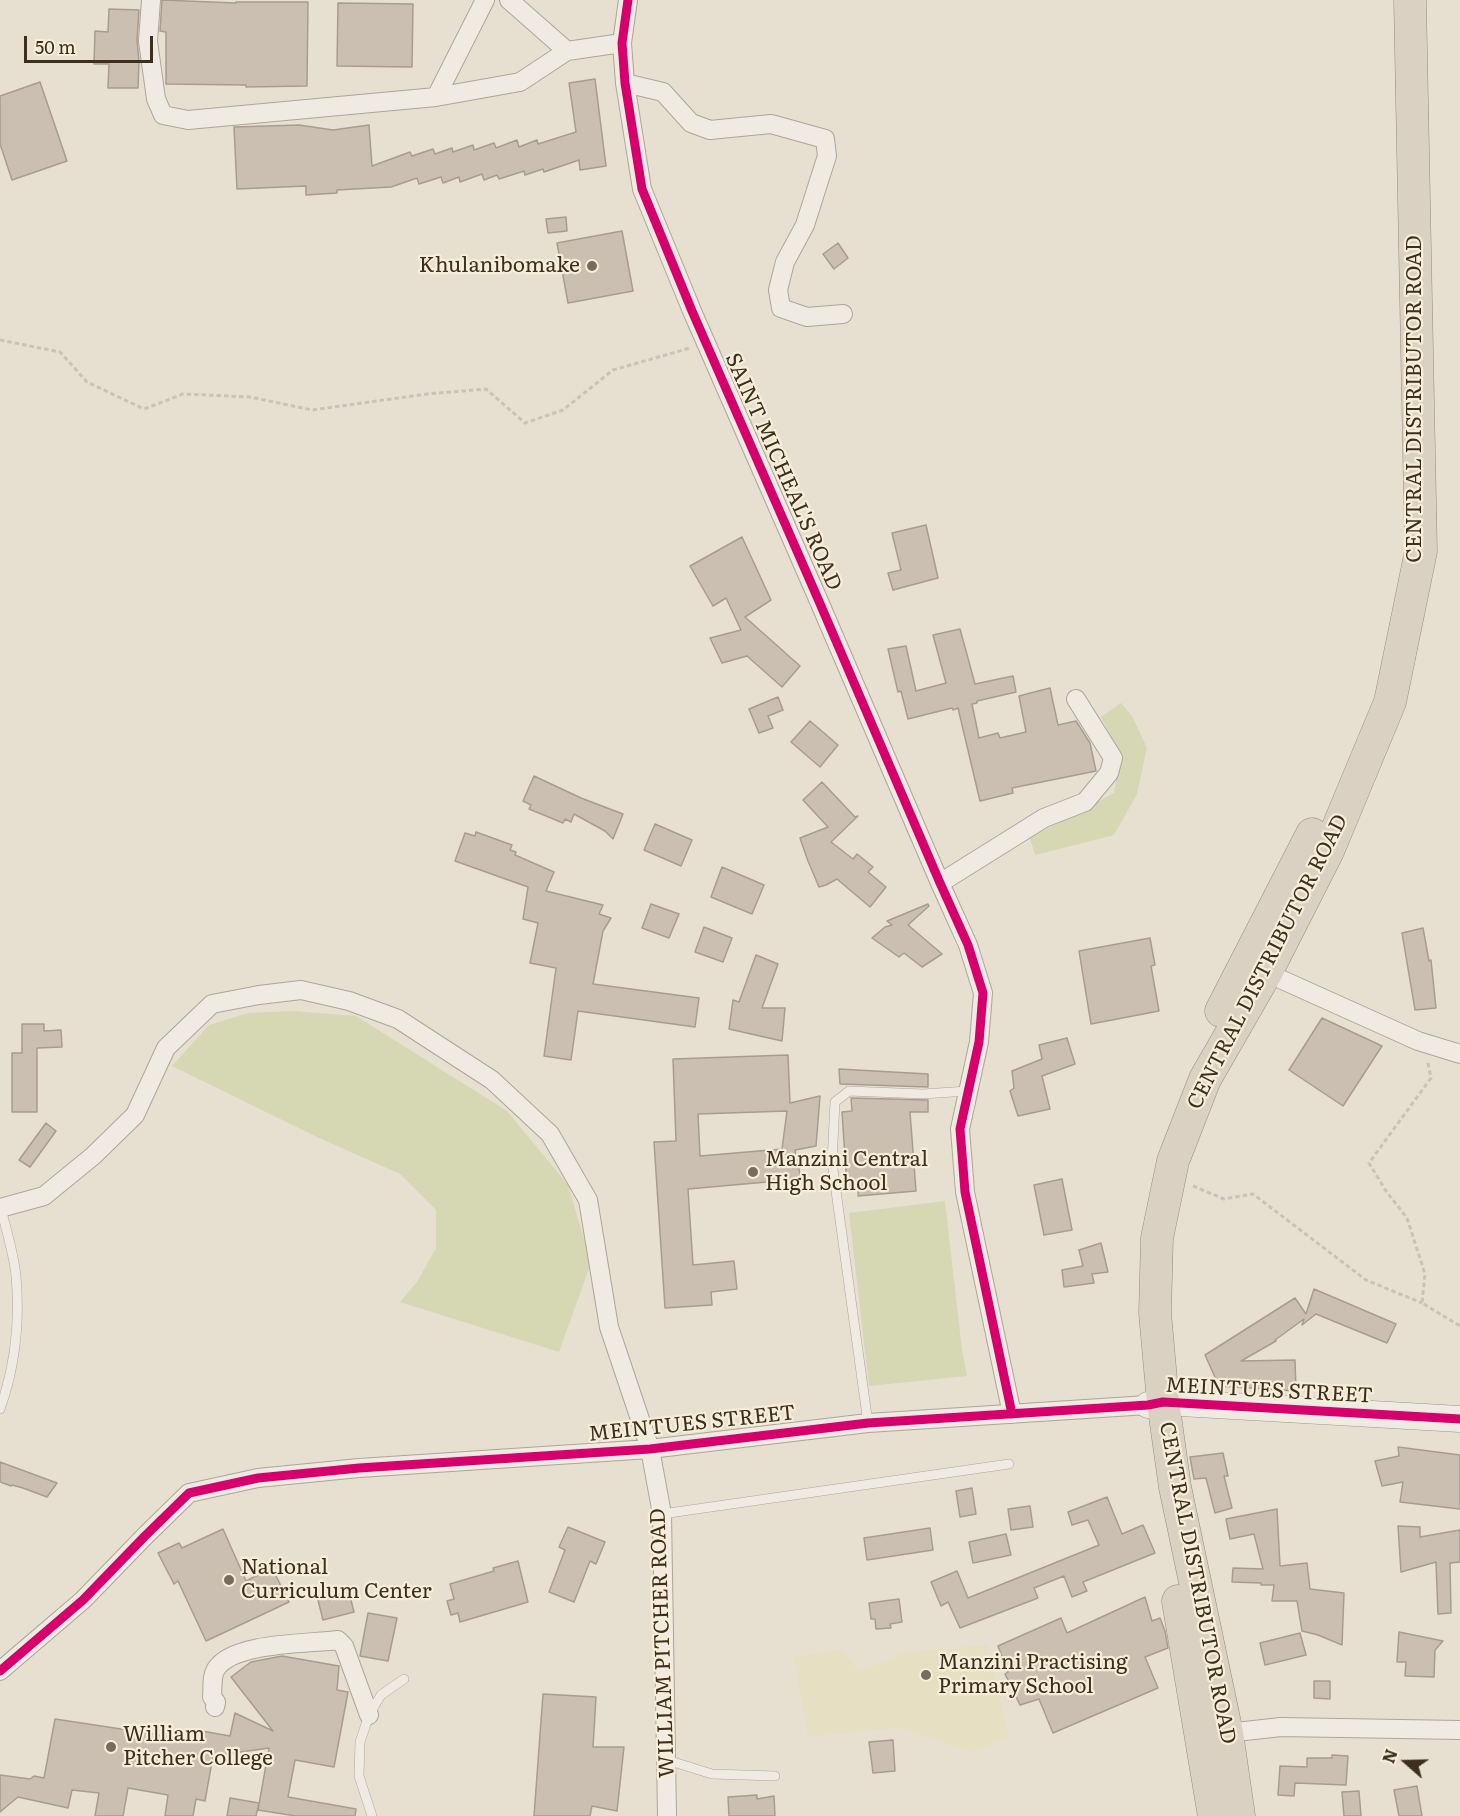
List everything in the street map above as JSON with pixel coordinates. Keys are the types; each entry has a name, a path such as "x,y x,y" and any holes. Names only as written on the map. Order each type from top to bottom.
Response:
{"highway":[{"name":"CENTRAL DISTRIBUTOR ROAD","path":"1214,1816 1159,1492 1155,1404 1157,1238 1173,1161 1205,1079 1257,968 1311,836 1375,696 1405,560 1397,0"},
{"name":"CENTRAL DISTRIBUTOR ROAD","path":"1239,1816 1227,1733 1155,1404 1139,1313 1142,1237 1157,1156 1191,1069 1257,968 1328,851 1390,702 1421,551 1410,0"}],"street":[{"path":"150,0 148,41 156,99 164,115 188,120 436,97 519,81 567,51 621,43"},
{"path":"436,97 485,0"},
{"path":"509,0 567,51"},
{"name":"SAINT MICHEAL'S ROAD","path":"628,0 621,43 642,189 706,343 968,945 983,993 979,1042 960,1129 965,1192 1012,1414"},
{"path":"626,83 663,92 691,123 710,130 771,124 825,139 827,156 805,225 785,262 778,290 782,308 798,314 807,317 843,314"},
{"path":"940,883 1044,818 1085,802 1109,773 1113,758 1076,699"},
{"path":"1257,968 1423,1043 1460,1054"},
{"name":"WILLIAM PITCHER ROAD","path":"0,1202 44,1196 93,1156 135,1115 166,1048 212,1004 301,990 349,1001 398,1019 492,1080 550,1134 588,1200 609,1327 650,1449 662,1514 667,1816"},
{"name":"MEINTUES STREET","path":"0,1671 83,1600 189,1493 258,1478 348,1469 650,1449 868,1423 1155,1404 1460,1419"},
{"path":"215,1707 216,1702 212,1697 214,1671 220,1663 231,1657 255,1649 283,1644 338,1640 344,1646 369,1715"},
{"path":"1227,1733 1281,1727 1460,1730"}],"lane":[{"path":"868,1423 832,1162 835,1102 849,1091 923,1094 968,1090"},
{"path":"0,1202 16,1275 16,1346 0,1409"},
{"path":"662,1514 1009,1464"},
{"path":"372,1816 359,1776 360,1742 369,1715 381,1695 404,1679"},
{"path":"667,1760 712,1774 775,1776"}],"path":[{"path":"0,340 60,352 87,382 144,409 183,394 250,397 312,410 427,394 486,389 525,423 563,410 613,370 706,343"},
{"path":"1422,1303 1425,1274 1407,1218 1386,1191 1369,1163 1431,1078 1423,1043"},
{"path":"1169,1177 1224,1199 1252,1194 1366,1280 1422,1303 1460,1326"}],"shaded area":[{"path":"987,1645 1009,1738 971,1752 899,1728 808,1737 794,1657 840,1649 860,1671 904,1652"}],"green space":[{"path":"1121,703 1132,716 1147,748 1137,794 1114,835 1035,855 1030,838 1114,793 1117,770 1116,753 1101,717"},
{"path":"293,1011 356,1016 507,1111 568,1185 591,1263 559,1352 400,1302 417,1282 436,1248 436,1210 400,1174 317,1137 172,1066 209,1025 248,1013"},
{"path":"945,1201 967,1376 869,1386 849,1213"}],"building":[{"path":"162,0 236,3 308,2 307,86 246,87 246,85 166,84 166,32 160,31"},
{"path":"338,3 413,4 412,67 337,66"},
{"path":"109,9 139,10 138,88 108,88 109,64 94,64 95,31 108,32"},
{"path":"595,79 606,166 580,170 579,160 544,172 543,169 525,175 524,171 499,179 497,175 484,180 482,174 460,182 459,177 443,183 441,177 419,184 417,178 391,187 337,190 337,193 306,195 306,186 237,189 234,127 299,125 333,130 369,125 372,166 410,152 412,156 433,149 435,154 452,148 453,152 473,145 474,150 494,143 496,148 517,140 519,147 537,140 538,144 576,132 569,83"},
{"path":"40,82 67,161 12,180 0,144 0,96"},
{"path":"566,217 567,231 548,233 546,219"},
{"path":"622,231 633,291 568,303 557,243"},
{"path":"838,243 848,258 834,269 823,254"},
{"path":"926,525 938,578 893,590 888,573 901,570 892,533"},
{"path":"742,537 771,600 745,617 800,666 782,687 747,656 722,663 710,638 741,630 726,598 713,606 690,566"},
{"path":"960,629 975,684 1013,676 1016,692 972,704 979,738 998,733 1000,738 1026,732 1019,696 1050,688 1058,725 1076,721 1090,743 1096,771 1012,788 1013,793 980,801 958,708 908,719 901,691 898,692 888,649 906,646 916,691 946,683 933,635"},
{"path":"778,697 783,710 768,716 773,728 759,733 749,709"},
{"path":"810,721 838,745 820,767 791,742"},
{"path":"534,776 623,814 613,839 605,831 574,814 571,822 565,819 563,823 529,809 531,805 523,801"},
{"path":"822,782 855,817 858,816 831,842 853,859 857,854 873,867 868,872 886,887 870,907 837,879 819,887 808,861 800,838 828,827 803,800"},
{"path":"655,824 692,840 681,866 644,850"},
{"path":"476,832 512,845 510,850 516,852 515,855 554,872 546,891 603,905 599,914 611,918 603,931 593,984 699,998 695,1027 578,1011 571,1060 544,1056 556,968 530,963 538,923 523,919 528,887 455,861 465,833 475,836"},
{"path":"722,867 764,885 752,914 711,897"},
{"path":"651,904 679,914 669,938 642,928"},
{"path":"928,904 929,906 908,925 942,954 922,967 904,953 899,957 872,938 885,927 892,925 887,921"},
{"path":"704,927 732,938 723,962 695,952"},
{"path":"1423,928 1429,961 1431,960 1436,1008 1415,1010 1402,933"},
{"path":"1150,938 1155,965 1151,966 1159,1011 1091,1024 1079,951"},
{"path":"756,955 778,964 762,1008 785,1008 782,1041 729,1029 733,1000 739,1002"},
{"path":"1322,1018 1382,1046 1343,1106 1289,1070"},
{"path":"22,1024 44,1024 44,1031 61,1030 62,1047 37,1048 37,1112 12,1112 12,1053 22,1053"},
{"path":"1067,1038 1075,1064 1042,1076 1050,1109 1018,1116 1010,1091 1014,1088 1012,1071 1042,1059 1039,1045"},
{"path":"788,1055 790,1103 820,1096 816,1146 795,1150 801,1179 688,1189 693,1265 734,1261 737,1289 711,1292 712,1305 665,1308 654,1142 676,1141 673,1059","holes":["787,1111 782,1149 700,1156 698,1114"]},
{"path":"839,1069 928,1074 928,1087 840,1084"},
{"path":"851,1098 928,1100 928,1112 910,1112 916,1191 858,1196 859,1184 847,1187 842,1112 852,1111"},
{"path":"46,1123 56,1131 30,1167 19,1160"},
{"path":"1062,1179 1072,1230 1044,1235 1034,1185"},
{"path":"1101,1243 1108,1272 1092,1274 1094,1283 1064,1287 1062,1270 1083,1266 1079,1250"},
{"path":"1314,1289 1396,1324 1387,1343 1316,1314 1302,1325 1304,1319 1276,1341 1241,1361 1295,1360 1296,1391 1219,1386 1205,1355 1295,1298 1306,1314"},
{"path":"1398,1447 1460,1455 1460,1509 1400,1502 1403,1482 1382,1486 1375,1461 1399,1456"},
{"path":"1223,1453 1228,1476 1224,1476 1232,1508 1215,1513 1206,1478 1194,1479 1190,1457"},
{"path":"0,1462 57,1483 47,1497 0,1482"},
{"path":"972,1488 976,1514 960,1517 956,1491"},
{"path":"1107,1497 1122,1534 1143,1525 1155,1553 1083,1582 1087,1591 1072,1597 1064,1576 1034,1588 1038,1598 960,1628 948,1602 941,1606 931,1582 957,1571 968,1598 1099,1545 1088,1520 1072,1525 1068,1512"},
{"path":"1030,1506 1033,1527 1011,1530 1008,1509"},
{"path":"1277,1509 1280,1566 1307,1563 1310,1589 1344,1593 1342,1645 1302,1631 1297,1601 1272,1601 1274,1585 1232,1582 1233,1568 1263,1569 1254,1534 1230,1539 1226,1519"},
{"path":"1398,1526 1420,1527 1420,1537 1460,1530 1460,1562 1450,1563 1451,1613 1438,1614 1436,1562 1401,1572"},
{"path":"568,1527 605,1542 596,1564 590,1561 574,1602 549,1592 565,1550 559,1547"},
{"path":"930,1528 933,1550 867,1560 864,1538"},
{"path":"223,1529 246,1581 272,1568 289,1602 206,1641 178,1581 174,1584 158,1553 179,1543 182,1548"},
{"path":"1006,1534 1011,1555 973,1563 969,1542"},
{"path":"518,1561 528,1602 460,1622 458,1613 451,1615 447,1601 454,1599 450,1584"},
{"path":"349,1592 354,1612 323,1620 318,1600"},
{"path":"1145,1597 1152,1621 1160,1618 1168,1648 1145,1657 1158,1688 1053,1733 1039,1699 1020,1705 1005,1674 1008,1672 998,1646 1061,1618 1067,1633"},
{"path":"899,1599 902,1622 890,1624 891,1628 876,1629 875,1619 871,1619 869,1603"},
{"path":"368,1613 397,1618 388,1661 360,1656"},
{"path":"1399,1632 1443,1641 1435,1650 1434,1677 1405,1676 1406,1662 1397,1662"},
{"path":"1300,1633 1306,1655 1265,1665 1260,1643"},
{"path":"282,1656 339,1666 337,1690 348,1692 334,1767 295,1760 288,1797 356,1809 355,1816 296,1816 258,1810 269,1748 213,1756 205,1801 196,1799 193,1816 165,1816 168,1795 128,1788 123,1816 95,1816 99,1793 72,1790 68,1808 18,1797 0,1812 0,1775 30,1779 34,1776 44,1778 55,1719 194,1740 196,1730 230,1736 235,1713 273,1731 231,1677 251,1662"},
{"path":"1314,1681 1330,1681 1330,1699 1314,1698"},
{"path":"543,1694 596,1697 593,1747 624,1747 617,1811 592,1806 590,1816 534,1816"},
{"path":"893,1740 895,1771 873,1773 869,1742"},
{"path":"1332,1755 1348,1756 1346,1785 1295,1783 1294,1796 1278,1795 1280,1766 1307,1767 1307,1758 1332,1758"},
{"path":"1417,1786 1422,1816 1399,1816 1394,1790"},
{"path":"1359,1791 1361,1816 1344,1816 1342,1792"},
{"path":"757,1795 757,1799 774,1796 775,1816 729,1816 728,1797"},
{"path":"230,1798 259,1803 256,1816 227,1816"}],"cycle path":[{"path":"628,0 622,43 625,83 642,189 692,311 968,945 983,993 979,1042 960,1129 965,1192 1012,1414"},
{"path":"0,1671 83,1600 189,1493 258,1478 359,1468 650,1449 868,1423 1148,1405 1163,1402 1460,1419"}],"place":[{"name":"Khulanibomake","path":"592,266"},
{"name":"Manzini Central High School","path":"753,1172"},
{"name":"National Curriculum Center","path":"229,1580"},
{"name":"Manzini Practising Primary School","path":"926,1675"},
{"name":"William Pitcher College","path":"111,1747"}]}
